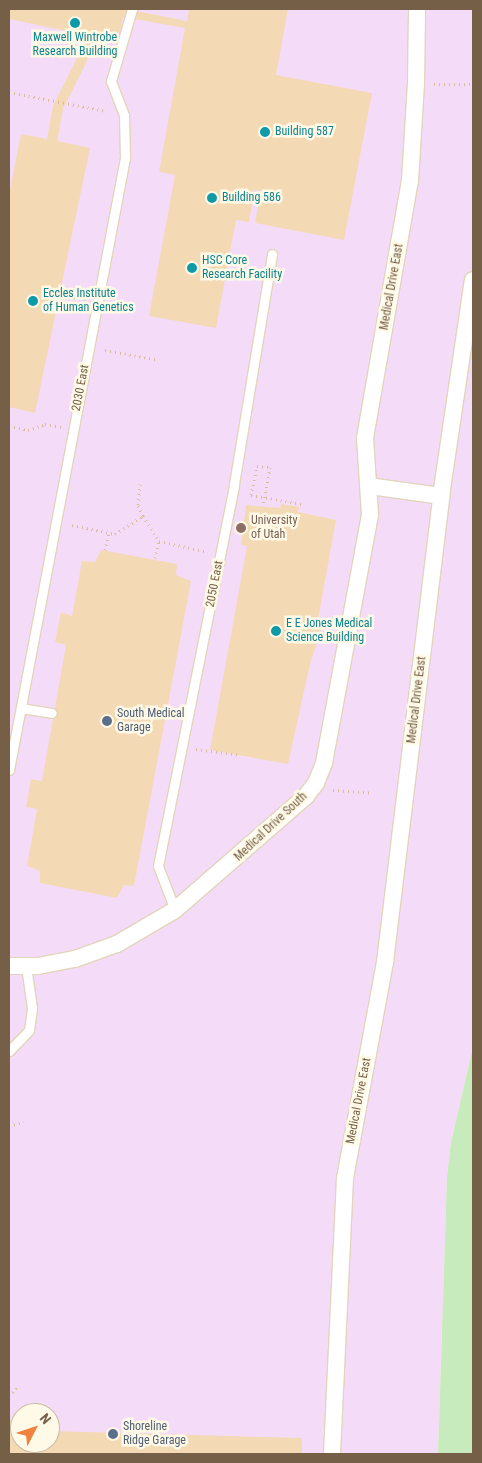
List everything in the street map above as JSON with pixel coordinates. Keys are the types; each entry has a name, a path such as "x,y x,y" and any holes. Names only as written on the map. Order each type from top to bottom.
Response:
{"street":[{"name":"Medical Drive East","path":"369,486 365,438 410,181 416,84 417,9"},
{"name":"Medical Drive East","path":"332,1454 345,1178 385,962 441,496 473,280"},
{"path":"369,486 441,496"},
{"name":"Medical Drive South","path":"9,966 26,966 74,960 117,944 175,910 306,796 316,783 324,763 370,515 369,486"}],"lane":[{"name":"2030 East","path":"9,770 125,158 124,115 111,81 132,9"},
{"name":"2050 East","path":"175,910 158,866 234,484 272,254"},
{"path":"20,708 52,713"},
{"path":"9,1051 29,1030 32,1008 26,966"}],"path":[{"path":"443,84 473,84"},
{"path":"9,92 124,115"},
{"path":"64,296 85,299"},
{"path":"104,350 159,360"},
{"path":"9,426 28,430 45,424 73,429"},
{"path":"251,495 257,466 270,468 263,506"},
{"path":"140,484 138,506 142,516 159,541 196,549"},
{"path":"245,494 302,504"},
{"path":"72,525 114,534 142,516"},
{"path":"106,550 109,533"},
{"path":"155,558 159,541"},
{"path":"196,749 240,755"},
{"path":"328,789 372,793"},
{"path":"9,1126 23,1122"},
{"path":"9,1396 17,1387"}],"shaded area":[{"name":"University of Utah","path":"9,9 473,9 473,1047 451,1142 447,1177 438,1454 9,1454"}],"green space":[{"path":"473,1047 473,1454 438,1454 447,1177 451,1142"}],"building":[{"path":"9,9 125,9 187,21 189,9 288,9 276,75 372,93 344,240 255,223 261,191 254,190 249,222 236,220 216,328 149,316 175,175 159,172 185,28 123,17 120,33 104,30 102,38 91,36 87,61 63,109 57,141 90,148 35,413 9,407 9,194 21,134 47,139 53,106 78,56 81,34 9,19"},
{"name":"E E Jones Medical Science Building","path":"281,504 299,507 298,512 336,520 317,625 322,626 310,664 288,764 210,750 247,546 241,545 246,505 280,508"},
{"name":"South Medical Garage","path":"101,550 177,564 176,575 191,581 134,886 124,885 117,898 40,883 40,871 27,866 37,809 26,807 31,779 42,781 66,645 55,642 61,612 72,616 82,561 95,562"},
{"name":"Shoreline Ridge Garage","path":"9,1420 10,1453 60,1453 60,1431 302,1438 302,1454 9,1454"}],"place":[{"name":"Maxwell Wintrobe Research Building","path":"75,23"},
{"name":"Building 587","path":"265,132"},
{"name":"Building 586","path":"212,198"},
{"name":"HSC Core Research Facility","path":"192,268"},
{"name":"Eccles Institute of Human Genetics","path":"33,301"},
{"name":"University of Utah","path":"241,528"},
{"name":"E E Jones Medical Science Building","path":"276,631"},
{"name":"South Medical Garage","path":"107,721"},
{"name":"Shoreline Ridge Garage","path":"113,1434"}]}
